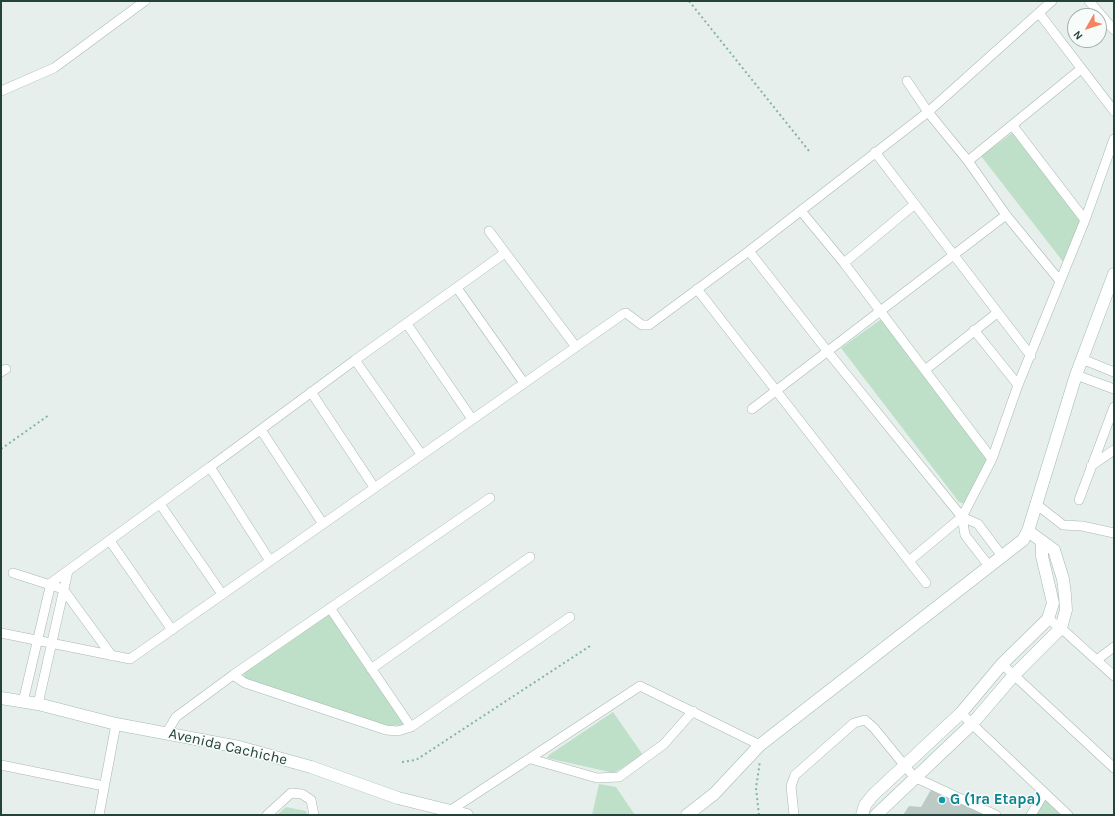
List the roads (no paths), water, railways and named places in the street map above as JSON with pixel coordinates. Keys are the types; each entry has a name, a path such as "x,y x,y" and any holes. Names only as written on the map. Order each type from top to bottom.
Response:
{"street":[{"path":"1,91 54,68 145,1"},
{"path":"1,633 130,659 623,314 626,313 642,325 649,325 749,251 928,112 1052,1"},
{"path":"1089,1 1114,30"},
{"path":"1039,13 1114,111"},
{"path":"968,161 1013,126 1081,69"},
{"path":"907,81 928,112 968,161 1006,215 1060,281"},
{"path":"1013,126 1085,220"},
{"path":"909,561 962,517 992,458 1018,385 1085,220 1114,139"},
{"path":"875,152 1031,356"},
{"path":"844,263 916,204"},
{"path":"801,211 844,263 992,458"},
{"path":"752,410 954,257 1006,215"},
{"path":"489,231 576,347"},
{"path":"749,251 828,352 962,517 978,524 1002,556"},
{"path":"23,702 51,583 355,360 505,253"},
{"path":"687,815 714,794 760,745 1024,540 1076,375 1111,293 1114,274"},
{"path":"457,288 524,383"},
{"path":"697,289 926,583"},
{"path":"925,370 997,313"},
{"path":"406,324 472,419"},
{"path":"974,330 1018,385"},
{"path":"1082,359 1114,372"},
{"path":"355,360 421,454"},
{"path":"1076,375 1114,389"},
{"path":"311,392 374,487"},
{"path":"1079,500 1114,407"},
{"path":"261,430 323,524"},
{"path":"1092,466 1114,450"},
{"path":"210,467 270,561"},
{"path":"167,732 176,717 233,675 490,498"},
{"path":"160,504 222,594"},
{"path":"1036,504 1063,525 1082,526 1114,533"},
{"path":"962,517 965,535 989,566"},
{"path":"876,815 914,777 972,724 1014,675 1061,628 1066,610 1063,579 1054,550 1028,531"},
{"path":"110,541 172,630"},
{"path":"862,815 865,806 873,795 906,767 961,713 1002,664 1048,619 1054,603 1042,556 1042,542"},
{"path":"371,668 530,557"},
{"path":"38,704 68,571"},
{"path":"13,573 51,583 63,589 112,656"},
{"path":"330,608 411,727"},
{"path":"233,675 244,683 386,730 398,731 411,727 570,617"},
{"path":"1048,619 1061,628 1114,676"},
{"path":"1098,660 1114,647"},
{"path":"1002,664 1114,768"},
{"path":"451,810 531,759 640,686 760,745"},
{"name":"Avenida Cachiche","path":"1,698 38,704 116,724 167,732 239,747 310,767 398,798 468,815"},
{"path":"531,759 597,778 619,777 664,744 693,711"},
{"path":"961,713 1068,815"},
{"path":"794,815 791,786 795,775 860,720 866,720 870,723 914,777 996,815"},
{"path":"100,815 116,724"},
{"path":"1,765 104,786"},
{"path":"267,815 291,793 302,794 311,800 314,815"},
{"path":"1031,815 1044,793"}],"place":[{"name":"G (1ra Etapa)","path":"942,800"}]}
